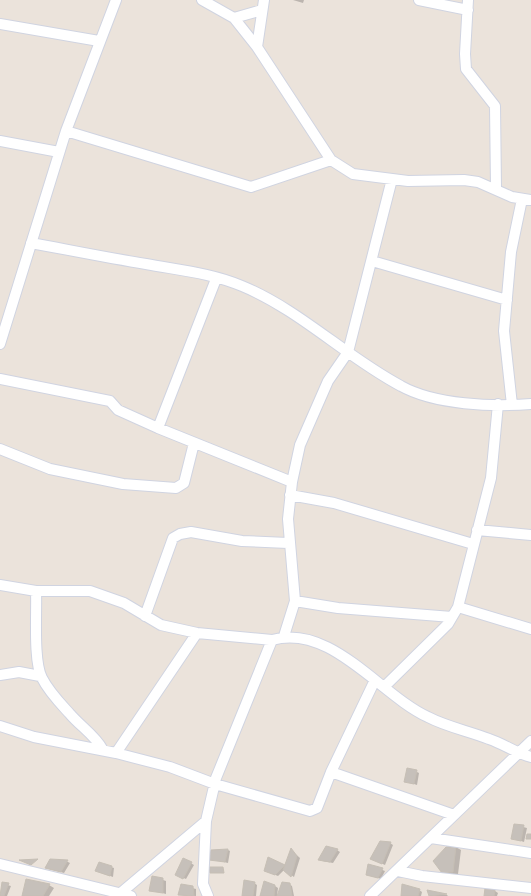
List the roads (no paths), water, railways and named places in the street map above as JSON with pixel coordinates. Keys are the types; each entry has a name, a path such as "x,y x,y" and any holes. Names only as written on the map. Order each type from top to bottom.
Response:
{"street":[{"path":"0,344 66,131 116,0"},
{"path":"202,0 234,18 257,47 331,160 353,174 408,181 464,180 478,182 527,199 512,252 504,331 512,405"},
{"path":"419,0 468,5 466,69 495,106 496,188"},
{"path":"234,18 263,5"},
{"path":"257,47 263,5"},
{"path":"0,24 99,41"},
{"path":"66,131 251,187 331,160"},
{"path":"0,141 59,152"},
{"path":"284,636 295,600 288,543 290,495 300,444 328,380 348,352 392,179"},
{"path":"31,243 185,270 242,286 278,305 402,387 425,396 498,404 531,404"},
{"path":"372,261 507,300"},
{"path":"158,428 216,279"},
{"path":"0,379 110,401 118,410 158,428 292,482"},
{"path":"384,687 418,656 448,624 458,607 476,530 491,478 498,404"},
{"path":"0,449 50,470 123,484 176,488 184,483 194,443"},
{"path":"290,495 334,503 473,544"},
{"path":"476,530 531,535"},
{"path":"145,616 174,538 180,534 191,532 242,541 288,543"},
{"path":"0,585 36,591 90,591 124,603 161,624 197,633 272,640 284,636 309,641 330,648 427,717 492,740 531,758"},
{"path":"36,591 37,660 40,676 52,694 77,722 95,737 103,750"},
{"path":"295,600 338,608 452,617"},
{"path":"458,607 531,630"},
{"path":"116,752 197,633"},
{"path":"208,896 203,884 206,821 215,784 272,640"},
{"path":"0,675 19,672 40,676"},
{"path":"0,726 34,737 116,752 170,767 215,784 314,811 375,680"},
{"path":"370,896 531,741"},
{"path":"331,772 454,815"},
{"path":"118,895 206,821"},
{"path":"431,838 531,853"},
{"path":"0,864 118,895 131,896"},
{"path":"398,871 422,876 531,888"}]}
